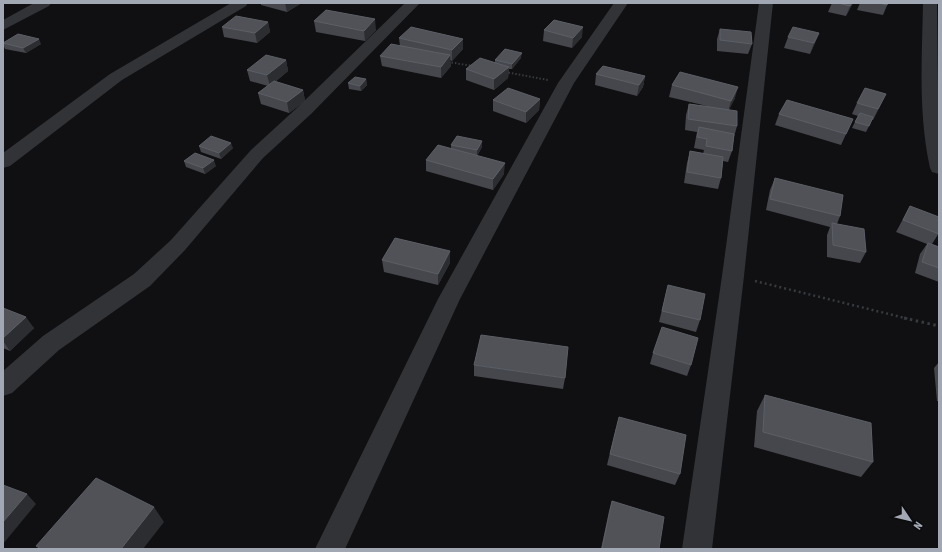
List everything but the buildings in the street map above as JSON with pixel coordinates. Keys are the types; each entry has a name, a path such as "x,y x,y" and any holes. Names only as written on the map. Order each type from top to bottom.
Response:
{"street":[{"path":"3,26 44,3"},
{"path":"3,162 116,77 241,3"},
{"path":"3,386 52,343 142,280 178,245 257,154 305,110 413,3"},
{"path":"330,549 450,299 566,83 621,3"},
{"path":"697,549 733,276 766,3"},
{"path":"930,3 930,97 936,157 939,168"}],"path":[{"path":"443,61 474,67"},
{"path":"504,72 566,83"},
{"path":"733,276 939,326"}]}
